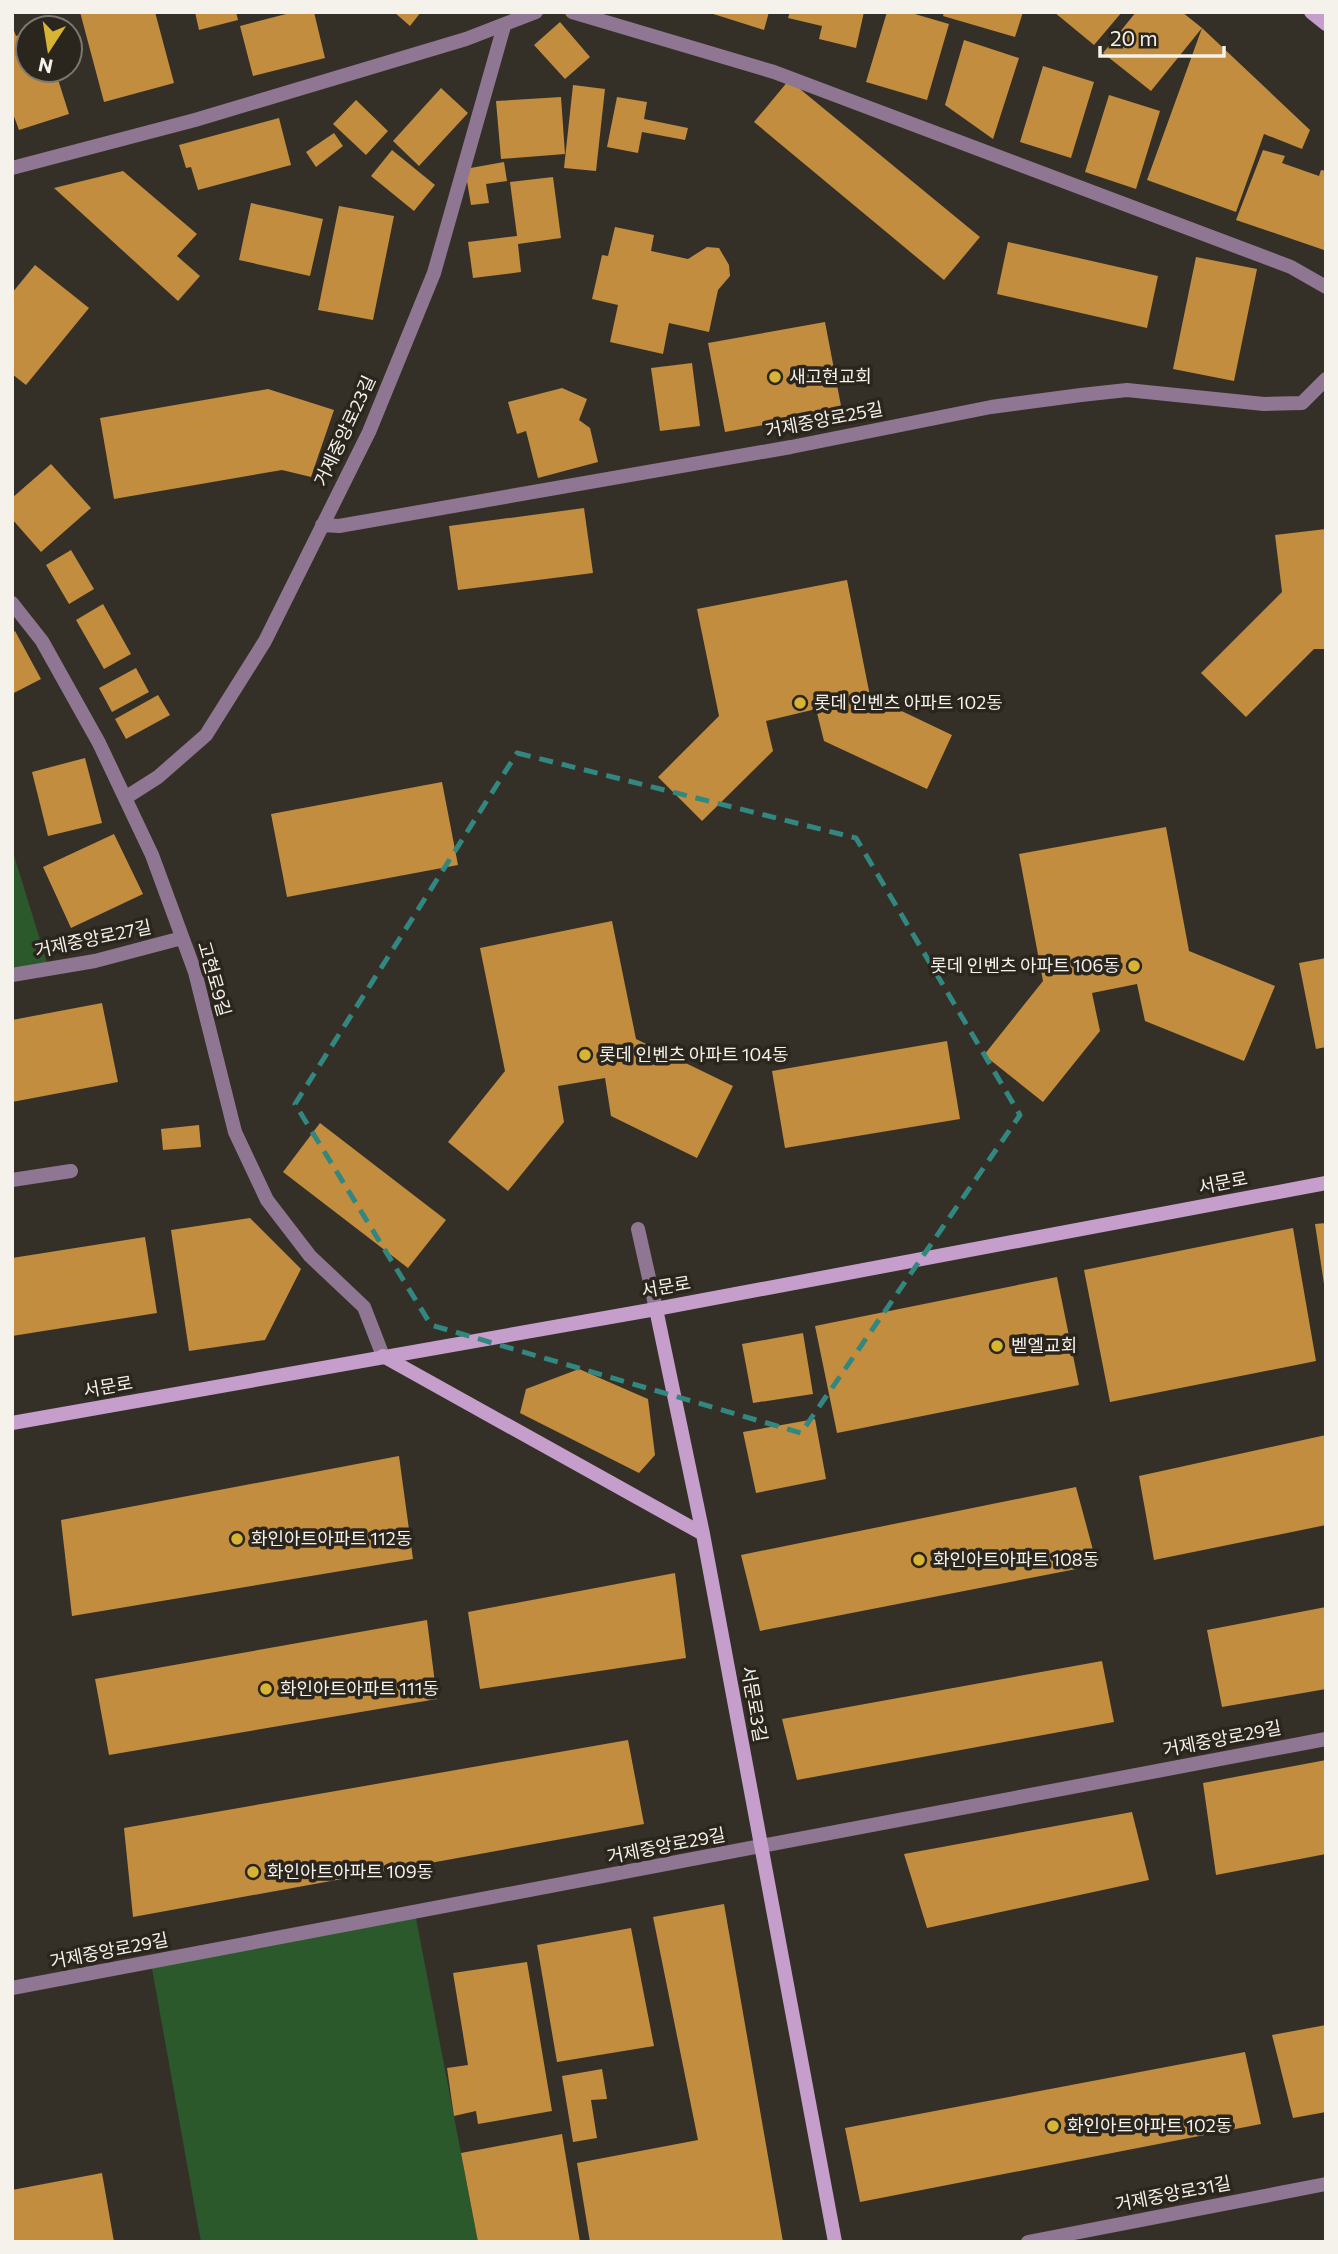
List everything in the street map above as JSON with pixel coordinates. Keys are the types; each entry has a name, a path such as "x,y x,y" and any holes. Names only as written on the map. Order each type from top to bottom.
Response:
{"street":[{"path":"12,168 195,120 504,26 536,12"},
{"path":"572,12 774,72 1291,267 1326,287"},
{"path":"1311,12 1326,23"},
{"name":"거제중앙로23길","path":"125,798 158,777 206,735 265,641 369,432 434,272 504,26"},
{"name":"거제중앙로25길","path":"322,526 339,526 791,447 991,407 1081,395 1127,390 1264,404 1302,404 1326,379"},
{"name":"고현로9길","path":"12,603 42,640 99,743 152,855 195,972 235,1132 267,1200 310,1256 364,1307 383,1356"},
{"name":"거제중앙로27길","path":"12,975 95,961 182,938"},
{"path":"12,1180 71,1171"},
{"name":"서문로","path":"12,1423 656,1309 1326,1183"},
{"path":"638,1229 656,1309"},
{"name":"서문로3길","path":"656,1309 704,1534 835,2242"},
{"path":"383,1356 704,1534"},
{"name":"거제중앙로29길","path":"12,1988 761,1848 1326,1738"},
{"name":"거제중앙로31길","path":"1028,2242 1326,2184"}],"highlighted area":[{"path":"517,753 856,838 1020,1115 801,1433 431,1325 295,1104"}],"green space":[{"path":"12,849 49,969 12,975"},
{"path":"415,1913 478,2242 201,2242 151,1963"}],"building":[{"path":"155,12 174,83 104,102 84,27 84,14 81,14"},
{"path":"195,12 236,12 238,20 199,30"},
{"path":"294,12 314,12 325,58 253,76 240,26"},
{"path":"394,12 421,12 410,26"},
{"path":"707,12 769,12 764,30"},
{"path":"790,12 864,12 856,48 819,39 822,26 788,18"},
{"path":"887,12 908,12 949,24 927,100 866,82"},
{"path":"944,12 1023,12 1015,37 943,16"},
{"path":"1054,12 1122,12 1094,45"},
{"path":"1136,12 1182,12 1202,28 1151,91 1103,53"},
{"path":"560,22 590,57 565,79 534,45"},
{"path":"12,25 14,84 59,84 69,114 19,130 12,111"},
{"path":"1202,28 1310,130 1302,149 1264,134 1236,212 1147,180"},
{"path":"964,40 1019,58 993,139 945,105"},
{"path":"1043,66 1094,82 1071,158 1020,142"},
{"path":"789,80 980,237 944,280 754,122"},
{"path":"573,85 605,89 596,171 564,168"},
{"path":"441,88 468,113 419,166 393,141"},
{"path":"1109,95 1160,111 1136,189 1085,172"},
{"path":"561,97 565,154 501,159 496,101"},
{"path":"617,97 647,102 644,119 688,128 685,140 642,132 638,153 607,147"},
{"path":"356,100 388,131 366,155 333,124"},
{"path":"279,118 291,165 198,190 191,167 186,168 179,145"},
{"path":"334,133 343,146 316,167 306,152"},
{"path":"392,150 435,185 414,211 371,176"},
{"path":"1263,150 1285,156 1282,163 1319,176 1321,170 1326,171 1324,250 1236,220"},
{"path":"504,162 507,181 486,184 489,203 471,205 465,169"},
{"path":"123,171 197,234 177,256 200,276 178,301 54,188"},
{"path":"553,177 561,238 518,244 521,272 473,278 468,242 517,236 510,182"},
{"path":"251,203 323,219 310,276 239,260"},
{"path":"339,206 394,216 373,320 318,310"},
{"path":"615,227 654,235 651,251 688,259 707,247 719,248 729,265 730,276 718,290 709,332 669,323 663,354 610,342 618,305 592,299 602,255 608,256"},
{"path":"1008,242 1158,276 1147,328 997,294"},
{"path":"1196,257 1257,269 1234,381 1173,369"},
{"path":"35,265 89,308 26,385 12,374 12,293"},
{"name":"새고현교회","path":"825,322 842,411 725,432 708,343"},
{"path":"692,363 700,426 660,431 651,368"},
{"path":"562,388 587,399 579,420 590,428 598,462 538,478 526,431 517,434 508,402"},
{"path":"268,389 334,410 311,477 282,470 114,499 100,418"},
{"path":"51,464 91,508 41,552 12,519 12,498"},
{"path":"584,508 593,573 458,590 449,526"},
{"path":"1326,529 1326,649 1314,649 1246,717 1201,673 1282,592 1275,535"},
{"path":"71,550 94,589 69,604 46,565"},
{"name":"롯데 인벤츠 아파트 102동","path":"847,580 870,696 952,735 927,789 824,741 816,709 766,721 773,751 702,821 658,777 719,716 697,609"},
{"path":"103,604 131,654 104,669 76,620"},
{"path":"15,631 41,679 12,694 12,633"},
{"path":"136,668 149,692 112,712 99,688"},
{"path":"158,695 170,715 126,739 115,719"},
{"path":"85,758 102,823 48,836 32,772"},
{"path":"442,782 458,865 287,897 271,814"},
{"name":"롯데 인벤츠 아파트 106동","path":"1166,827 1189,951 1275,986 1244,1061 1145,1021 1137,984 1092,993 1100,1031 1043,1102 984,1055 1043,981 1019,854"},
{"path":"114,834 143,894 71,928 43,867"},
{"name":"롯데 인벤츠 아파트 104동","path":"612,921 636,1039 733,1086 697,1158 611,1116 605,1078 558,1086 564,1122 508,1191 448,1142 505,1071 480,948"},
{"path":"1326,958 1326,1047 1316,1049 1299,963"},
{"path":"102,1003 118,1082 12,1102 12,1020"},
{"path":"947,1041 960,1119 785,1148 772,1071"},
{"path":"320,1123 446,1220 408,1268 283,1172"},
{"path":"199,1125 201,1147 163,1150 161,1129"},
{"path":"250,1218 301,1269 265,1340 189,1351 171,1230"},
{"path":"1326,1223 1326,1283 1324,1284 1315,1224"},
{"path":"1293,1228 1316,1361 1110,1402 1084,1270"},
{"path":"145,1237 157,1313 12,1336 12,1258"},
{"path":"1057,1277 1079,1385 837,1433 815,1326"},
{"path":"803,1333 813,1394 753,1403 742,1344"},
{"path":"579,1369 648,1399 655,1455 639,1473 520,1413 526,1389"},
{"path":"815,1419 826,1479 756,1493 743,1432"},
{"path":"1326,1435 1326,1525 1154,1560 1139,1476"},
{"name":"화인아트아파트 112동","path":"399,1456 413,1559 72,1616 61,1520"},
{"name":"화인아트아파트 108동","path":"1076,1487 1097,1565 760,1631 741,1555"},
{"name":"화인아트아파트 111동","path":"675,1573 686,1658 480,1689 468,1612"},
{"path":"1326,1607 1326,1689 1222,1707 1207,1630"},
{"name":"화인아트아파트 111동","path":"427,1620 437,1699 109,1755 95,1679"},
{"path":"1102,1661 1114,1722 797,1780 782,1719"},
{"name":"화인아트아파트 109동","path":"628,1740 644,1824 133,1917 124,1828"},
{"path":"1326,1760 1326,1854 1216,1875 1203,1783"},
{"path":"1132,1812 1149,1880 927,1928 904,1854"},
{"path":"724,1904 783,2242 590,2242 577,2163 698,2140 653,1917"},
{"path":"631,1928 654,2046 557,2062 537,1945"},
{"path":"527,1962 552,2111 478,2124 476,2111 454,2116 447,2068 468,2065 453,1973"},
{"path":"1326,2025 1326,2112 1293,2118 1272,2035"},
{"name":"화인아트아파트 102동","path":"1245,2052 1261,2124 860,2202 845,2128"},
{"path":"602,2069 607,2099 591,2100 597,2138 573,2142 562,2076"},
{"path":"562,2134 580,2242 478,2242 461,2153"},
{"path":"102,2173 114,2242 12,2242 12,2190"}],"place":[{"name":"새고현교회","path":"775,377"},
{"name":"롯데 인벤츠 아파트 102동","path":"800,703"},
{"name":"롯데 인벤츠 아파트 106동","path":"1134,966"},
{"name":"롯데 인벤츠 아파트 104동","path":"585,1055"},
{"name":"벧엘교회","path":"997,1346"},
{"name":"화인아트아파트 112동","path":"237,1539"},
{"name":"화인아트아파트 108동","path":"919,1560"},
{"name":"화인아트아파트 111동","path":"266,1689"},
{"name":"화인아트아파트 109동","path":"253,1872"},
{"name":"화인아트아파트 102동","path":"1053,2126"}]}
